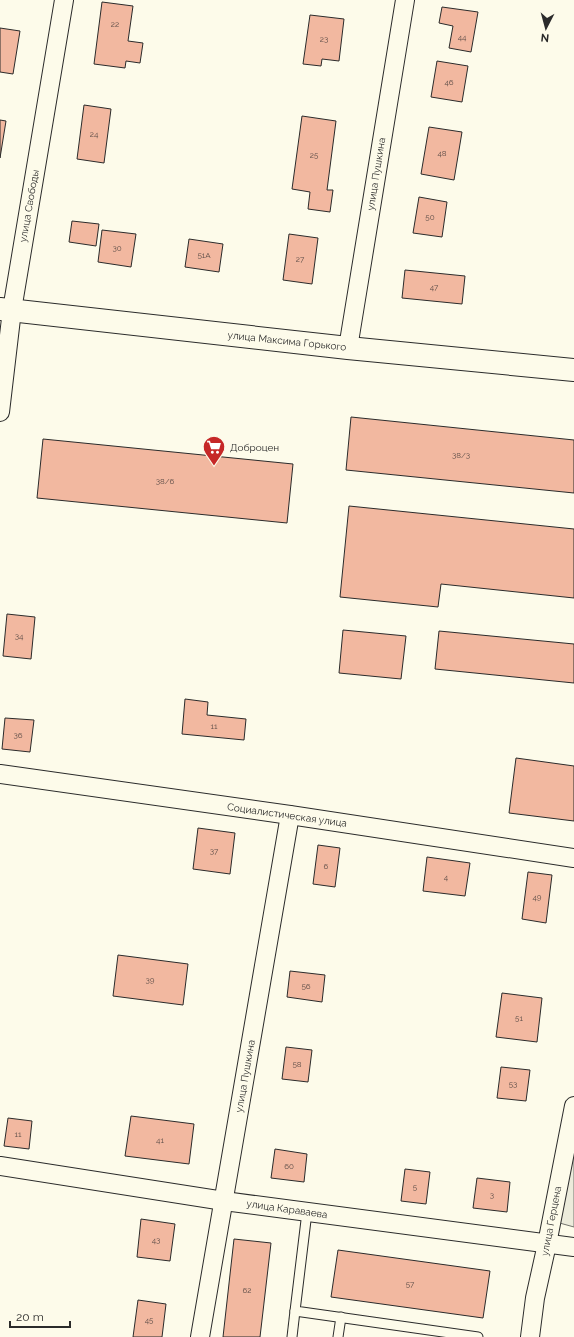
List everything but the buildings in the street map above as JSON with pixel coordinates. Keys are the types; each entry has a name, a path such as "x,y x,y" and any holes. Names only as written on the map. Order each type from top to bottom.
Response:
{"street":[{"name":"улица Свободы","path":"0,412 6,310 64,0"},
{"name":"улица Пушкина","path":"348,348 405,0"},
{"name":"улица Максима Горького","path":"6,310 348,348 574,370"},
{"name":"Социалистическая улица","path":"0,774 290,815 574,858"},
{"name":"улица Пушкина","path":"200,1337 290,815"},
{"name":"улица Герцена","path":"530,1337 535,1298 574,1106"},
{"name":"улица Караваева","path":"0,1166 224,1201 574,1247"}],"lane":[{"path":"292,1337 307,1212"},
{"path":"295,1310 424,1333 478,1337"},
{"path":"338,1337 341,1317"}],"shaded area":[{"path":"574,1125 574,1227 556,1222"}],"place":[{"name":"Доброцен","path":"214,466"}]}
